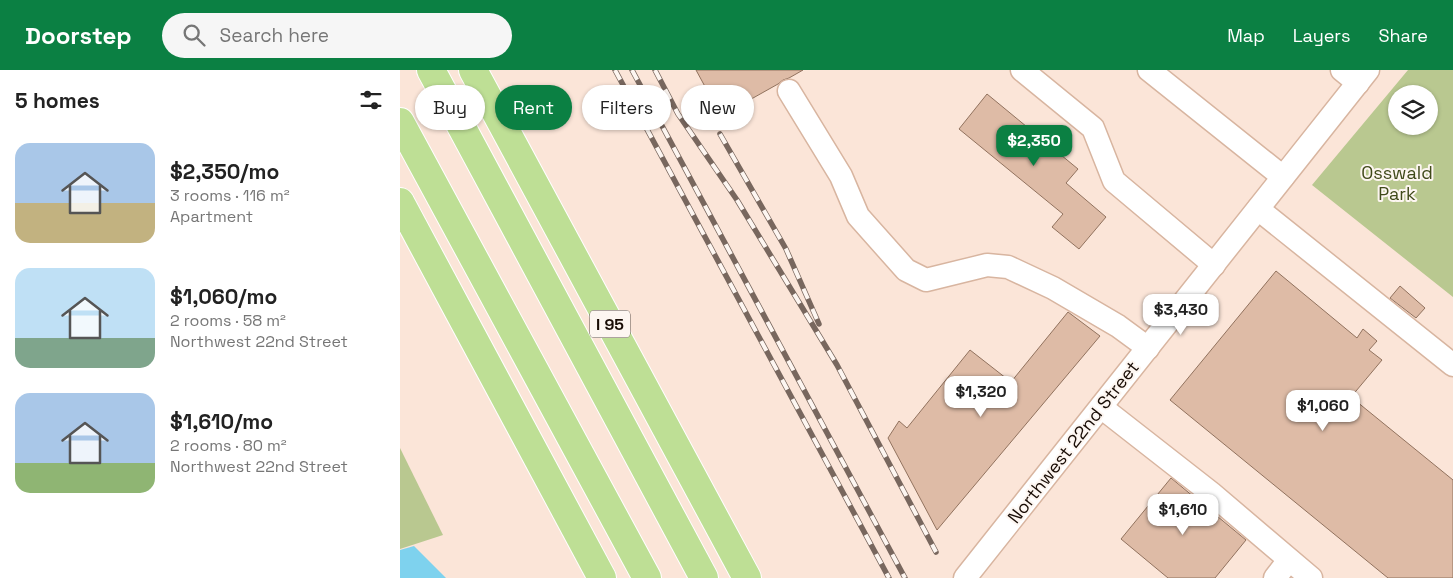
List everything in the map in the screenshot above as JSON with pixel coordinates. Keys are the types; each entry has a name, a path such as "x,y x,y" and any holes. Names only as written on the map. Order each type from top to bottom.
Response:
{"highway":[{"path":"431,70 704,578"},
{"name":"I 95","path":"473,70 747,578"},
{"path":"400,122 646,578"},
{"path":"400,202 602,578"}],"street":[{"path":"1022,70 1093,128 1114,181 1214,265"},
{"path":"1149,70 1283,178"},
{"name":"Northwest 22nd Street","path":"965,578 1283,178 1356,74"},
{"path":"789,91 841,176 858,216 906,270 926,280 987,265 1008,266 1062,292 1118,326 1148,348"},
{"path":"1258,209 1453,365"},
{"path":"1101,407 1211,493 1311,578"},
{"path":"1275,578 1289,560"}],"green space":[{"name":"Osswald Park","path":"1408,70 1453,70 1453,297 1312,185 1388,94 1388,135 1438,135 1438,85 1395,85"},
{"path":"400,448 443,535 400,549"}],"water":[{"path":"414,546 446,578 400,578 400,550"}],"building":[{"path":"696,70 803,70 754,97 754,85 704,85"},
{"path":"987,94 1078,169 1066,183 1106,217 1079,249 1052,227 1063,214 959,129"},
{"path":"1276,271 1357,338 1363,329 1377,341 1369,350 1382,360 1351,397 1453,480 1453,578 1388,578 1170,400"},
{"path":"1400,286 1425,308 1416,318 1390,298"},
{"path":"1068,312 1100,336 937,530 888,438 899,421 907,428 970,350 1011,382"},
{"path":"1171,478 1246,540 1215,578 1168,578 1121,539"}],"railway":[{"path":"615,70 889,578"},
{"path":"632,70 905,578"},
{"path":"655,70 678,114 737,200 837,365 936,552"},
{"path":"720,134 786,249 819,324"}]}
